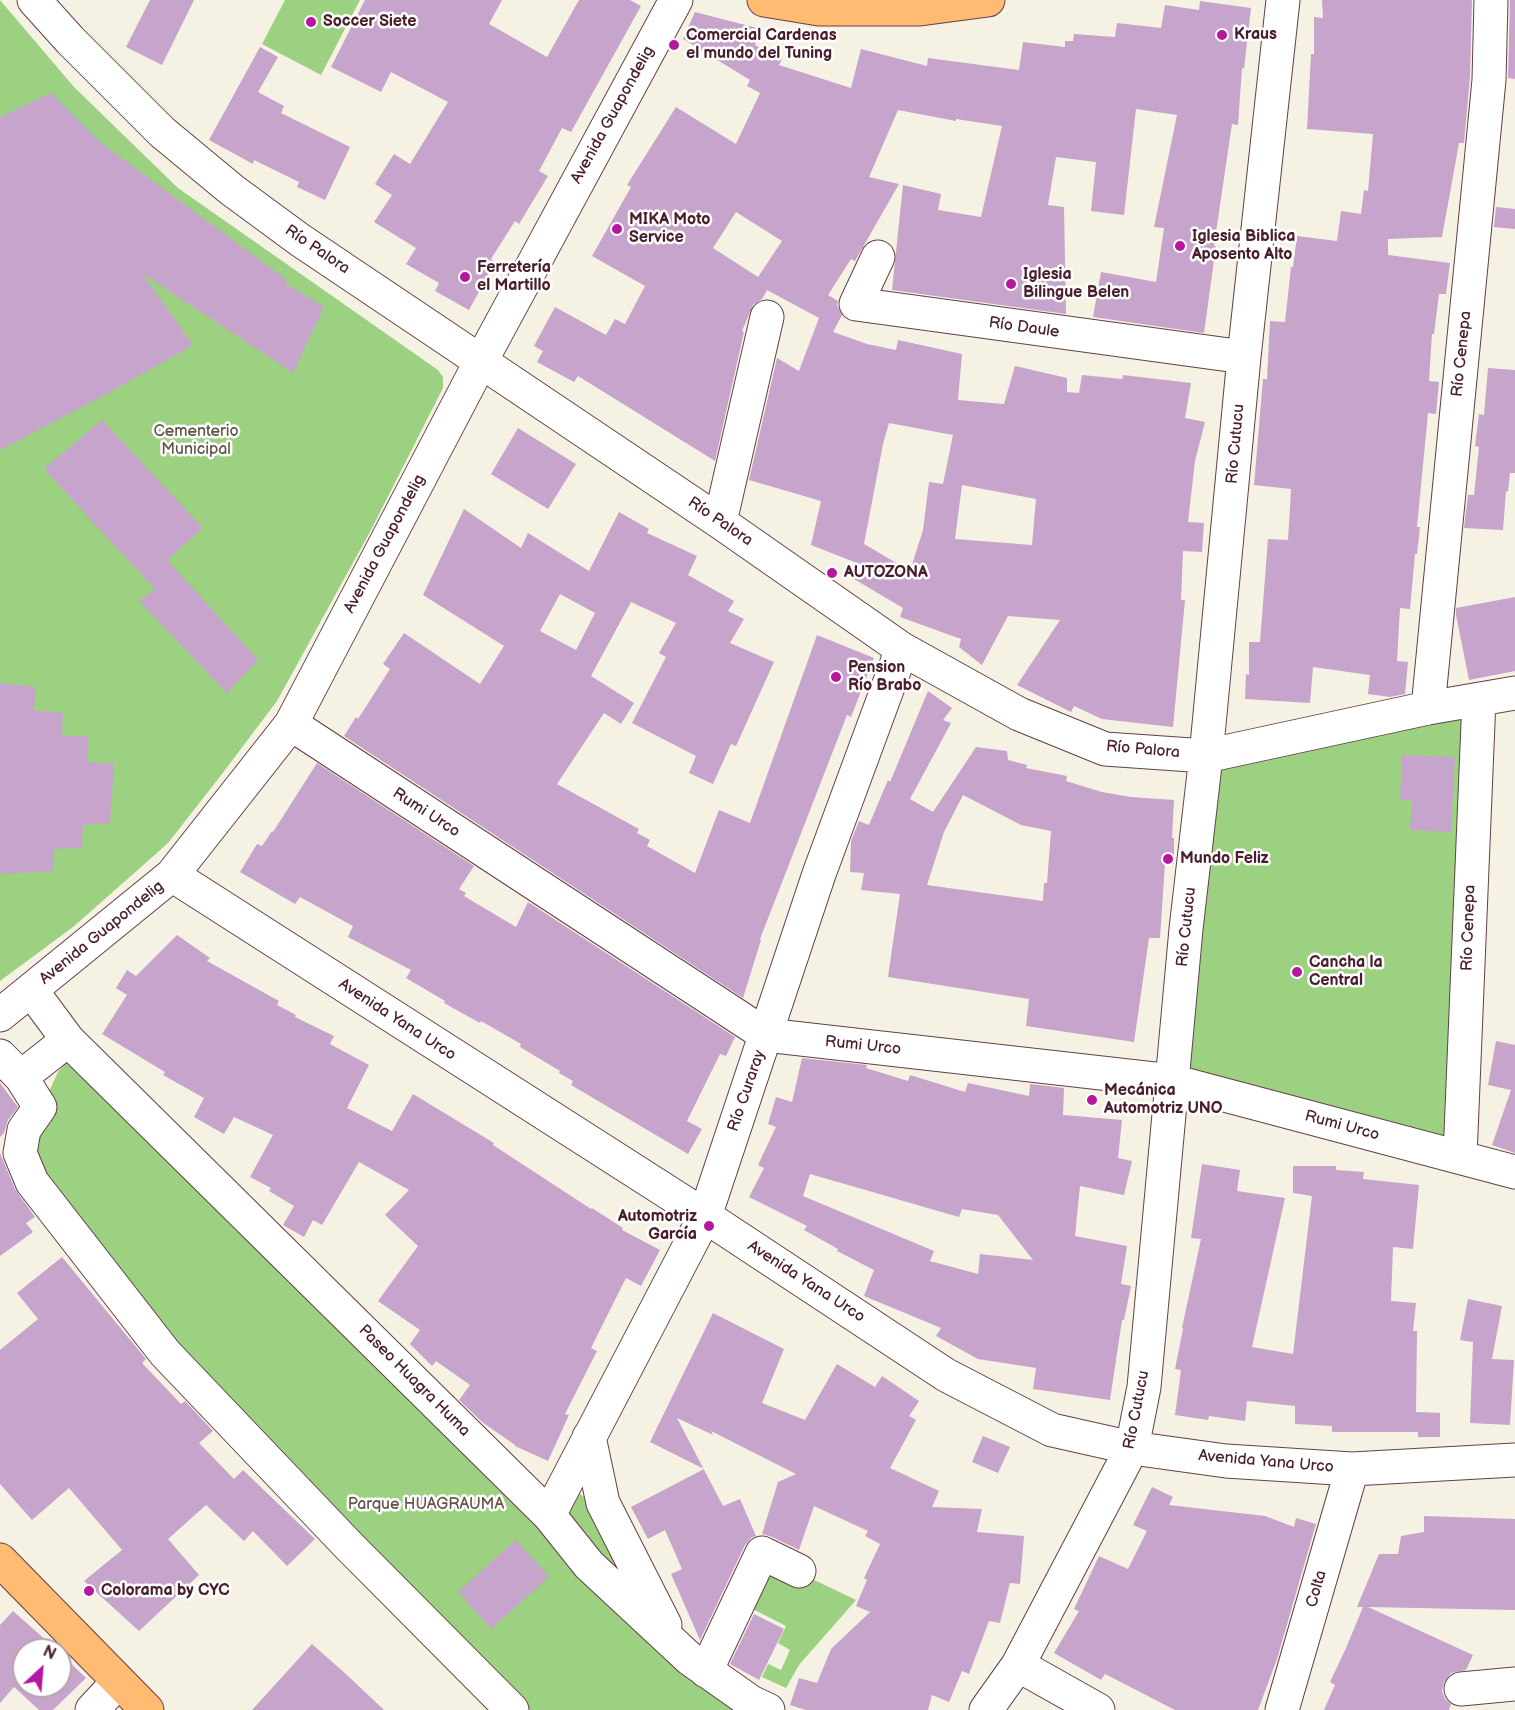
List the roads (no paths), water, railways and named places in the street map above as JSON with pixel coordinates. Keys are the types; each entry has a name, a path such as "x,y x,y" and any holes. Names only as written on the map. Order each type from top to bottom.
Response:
{"main road":[{"path":"764,0 819,9 920,9 972,1"},
{"path":"0,1560 147,1710"}],"street":[{"name":"Río Palora","path":"34,0 70,40 162,132 232,190 300,240 720,522 902,649 1019,714 1105,749 1206,756 1428,708 1515,693"},
{"name":"Avenida Guapondelig","path":"0,1015 172,875 291,724 481,361 676,0"},
{"name":"Río Cutucu","path":"986,1710 1018,1665 1132,1448 1144,1387 1186,930 1206,756 1244,357 1283,0"},
{"name":"Río Cenepa","path":"1428,708 1489,80 1491,0"},
{"name":"Río Daule","path":"878,257 856,304 1244,357"},
{"path":"720,522 767,317"},
{"name":"Río Curaray","path":"549,1515 705,1216 826,854 902,649"},
{"name":"Río Cenepa","path":"1460,1157 1479,699"},
{"name":"Rumi Urco","path":"291,724 766,1035 1172,1081 1515,1172"},
{"name":"Avenida Yana Urco","path":"172,875 705,1216 946,1375 1052,1430 1132,1448 1226,1461 1352,1469 1515,1460"},
{"name":"Paseo Huagra Huma","path":"31,990 68,1040 549,1515 589,1565 690,1659 751,1702 768,1710"},
{"path":"68,1040 11,1067 40,1107 24,1130 20,1153 32,1182 165,1353 349,1546 512,1710"},
{"path":"590,1437 603,1503 675,1645"},
{"name":"Colta","path":"1282,1710 1352,1469"},
{"path":"706,1671 762,1553 799,1570"},
{"path":"1018,1665 1098,1710"},
{"path":"92,1710 118,1682"},
{"path":"1461,1689 1515,1684"}],"place":[{"name":"Soccer Siete","path":"311,22"},
{"name":"Kraus","path":"1222,35"},
{"name":"Comercial Cardenas el mundo del Tuning","path":"674,45"},
{"name":"MIKA Moto Service","path":"617,229"},
{"name":"Iglesia Biblica Aposento Alto","path":"1180,246"},
{"name":"Ferretería el Martillo","path":"465,277"},
{"name":"Iglesia Bilingue Belen","path":"1011,284"},
{"name":"AUTOZONA","path":"832,573"},
{"name":"Pension Río Brabo","path":"836,677"},
{"name":"Mundo Feliz","path":"1168,859"},
{"name":"Cancha la Central","path":"1297,972"},
{"name":"Mecánica Automotriz UNO","path":"1092,1100"},
{"name":"Automotriz García","path":"709,1226"},
{"name":"Colorama by CYC","path":"89,1591"}],"park label":[{"name":"Cementerio Municipal","path":"196,441"},
{"name":"Parque HUAGRAUMA","path":"426,1505"}]}
